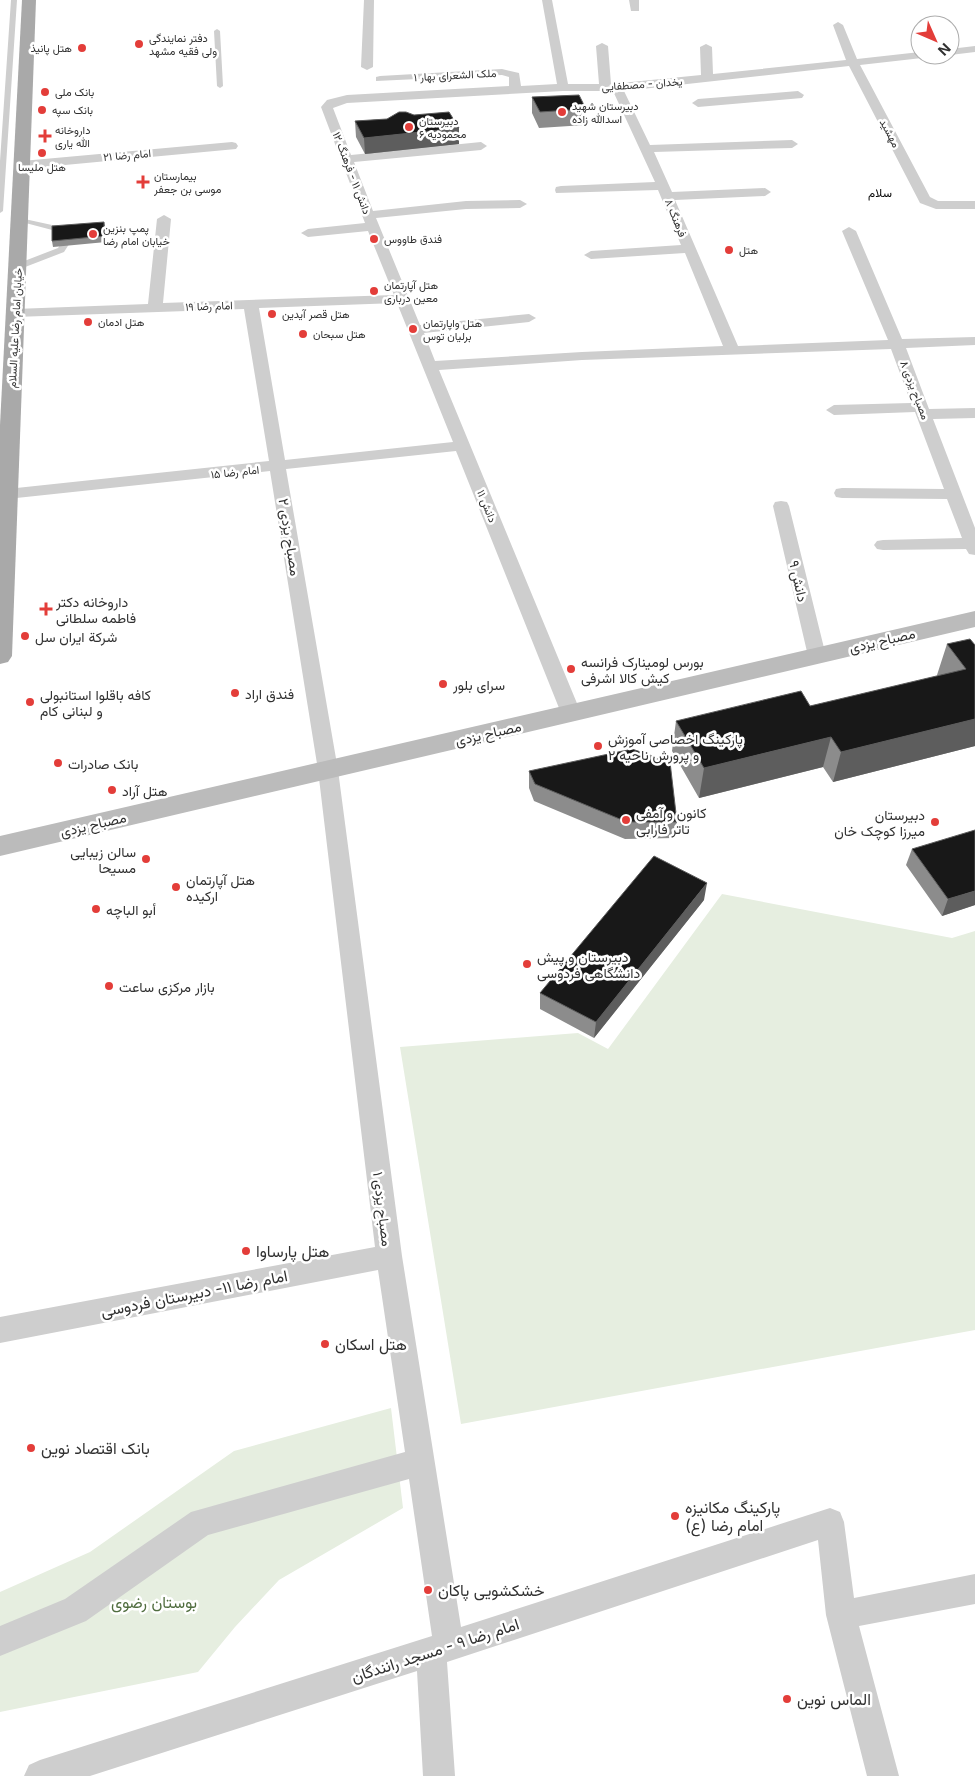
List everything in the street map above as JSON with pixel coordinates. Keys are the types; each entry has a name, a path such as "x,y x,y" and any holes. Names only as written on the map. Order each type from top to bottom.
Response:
{"main road":[{"name":"خیابان امام رضا علیه السلام","path":"0,656 30,0"},
{"name":"مصباح یزدی","path":"0,846 975,619"}],"street":[{"path":"367,67 368,0"},
{"path":"547,0 563,86"},
{"name":"مهشید","path":"838,25 853,63 928,203 936,205 975,205"},
{"path":"602,46 611,88"},
{"path":"706,47 707,79"},
{"path":"960,51 975,49"},
{"name":"یخدان - مصطفایی","path":"331,103 347,99 563,86 611,88 910,56"},
{"name":"ملک الشعرای بهار ۱","path":"380,79 502,72 515,75 516,89"},
{"path":"727,77 743,100"},
{"name":"فرهنگ ۸","path":"611,88 645,149 665,191 732,350"},
{"path":"698,103 798,95"},
{"name":"دانش ۱۱ - فرهنگ ۱۲","path":"331,103 327,107 402,299"},
{"path":"645,149 792,144"},
{"name":"امام رضا ۲۱","path":"22,165 232,146"},
{"path":"347,159 481,146"},
{"path":"561,190 764,192"},
{"path":"308,233 370,220 466,205 520,204"},
{"path":"155,308 164,219"},
{"name":"مصباح یزدی ۸","path":"849,231 897,344 974,546"},
{"path":"591,255 688,249"},
{"name":"امام رضا ۱۹","path":"15,314 402,299"},
{"name":"دانش ۱۱","path":"402,299 571,713"},
{"name":"مصباح یزدی ۲","path":"251,305 328,770"},
{"path":"415,330 529,318"},
{"path":"430,366 582,356 975,341"},
{"path":"834,410 922,410 975,413"},
{"name":"امام رضا ۱۵","path":"7,494 279,467 462,446"},
{"path":"842,493 954,494"},
{"name":"دانش ۹","path":"782,506 817,656"},
{"path":"883,545 974,546"},
{"name":"مصباح یزدی ۱","path":"328,770 389,1256 421,1462 440,1649 439,1776"},
{"name":"امام رضا ۱۱- دبیرستان فردوسی","path":"0,1330 389,1256"},
{"path":"0,1641 75,1610 201,1522 421,1462"},
{"name":"امام رضا ۹ - مسجد رانندگان","path":"40,1776 440,1649 830,1522 841,1615"},
{"path":"883,1776 841,1615 975,1588"}],"lane":[{"path":"0,126 8,0"},
{"path":"0,211 14,0"},
{"path":"218,31 220,86"},
{"path":"18,267 61,250 69,238 58,229 20,220"}],"green space":[{"path":"722,894 952,938 975,931 975,1330 461,1424 400,1047 578,1033 608,1049"},
{"name":"بوستان رضوی","path":"391,1408 403,1508 279,1580 235,1627 198,1672 0,1712 0,1592 90,1552 234,1451"}],"building":[{"path":"579,95 586,109 540,112 532,97"},
{"path":"399,112 414,115 449,112 459,128 364,138 355,121 387,119"},
{"path":"104,222 104,236 52,241 52,226"},
{"path":"970,639 975,645 975,719 841,752 831,737 704,768 676,721 801,691 810,706 966,669 947,644"},
{"name":"کانون و آمفی تاتر فارابی","path":"632,749 670,762 677,822 627,822 535,784 529,771"},
{"path":"975,830 975,891 948,899 912,849"},
{"name":"دبیرستان و پیش دانشگاهی فردوسی","path":"654,856 707,883 596,1022 540,993"}],"place":[{"name":"دفتر نمایندگی ولی فقیه مشهد","path":"139,44"},
{"name":"هتل پانیذ","path":"82,48"},
{"name":"بانک ملی","path":"45,92"},
{"name":"بانک سپه","path":"42,110"},
{"name":"دبیرستان شهید اسدالله زاده","path":"562,112"},
{"name":"دبیرستان محمودیه ۶","path":"409,127"},
{"name":"داروخانه الله یاری","path":"45,136"},
{"name":"هتل ملیسا","path":"42,153"},
{"name":"بیمارستان موسی بن جعفر","path":"143,182"},
{"name":"پمپ بنزین خیابان امام رضا","path":"93,234"},
{"name":"فندق طاووس","path":"374,239"},
{"name":"هتل","path":"729,250"},
{"name":"هتل آپارتمان معین درباری","path":"374,291"},
{"name":"هتل قصر آیدین","path":"272,314"},
{"name":"هتل ادمان","path":"88,322"},
{"name":"هتل واپارتمان برلیان توس","path":"413,329"},
{"name":"هتل سبحان","path":"303,334"},
{"name":"داروخانه دکتر فاطمه سلطانی","path":"46,609"},
{"name":"شركة ايران سل","path":"25,636"},
{"name":"بورس لومینارک فرانسه کیش کالا اشرفی","path":"571,669"},
{"name":"سرای بلور","path":"443,684"},
{"name":"فندق اراد","path":"235,693"},
{"name":"کافه باقلوا استانبولی و لبنانی کام","path":"30,702"},
{"name":"پارکینگ اخصاصی آموزش و پرورش ناحیه ۲","path":"598,746"},
{"name":"بانک صادرات","path":"58,763"},
{"name":"هتل آراد","path":"112,790"},
{"name":"کانون و آمفی تاتر فارابی","path":"626,820"},
{"name":"دبیرستان میرزا کوچک خان","path":"935,822"},
{"name":"سالن زیبایی مسیحا","path":"146,859"},
{"name":"هتل آپارتمان ارکیده","path":"176,887"},
{"name":"أبو الباچه","path":"96,909"},
{"name":"دبیرستان و پیش دانشگاهی فردوسی","path":"527,964"},
{"name":"بازار مرکزی ساعت","path":"109,986"},
{"name":"هتل پارساوا","path":"246,1251"},
{"name":"هتل اسکان","path":"325,1344"},
{"name":"بانک اقتصاد نوین","path":"31,1448"},
{"name":"پارکینگ مکانیزه امام رضا (ع)","path":"675,1516"},
{"name":"خشکشویی پاکان","path":"428,1590"},
{"name":"الماس نوين","path":"787,1699"}],"district":[{"name":"سلام","path":"880,192"}]}
